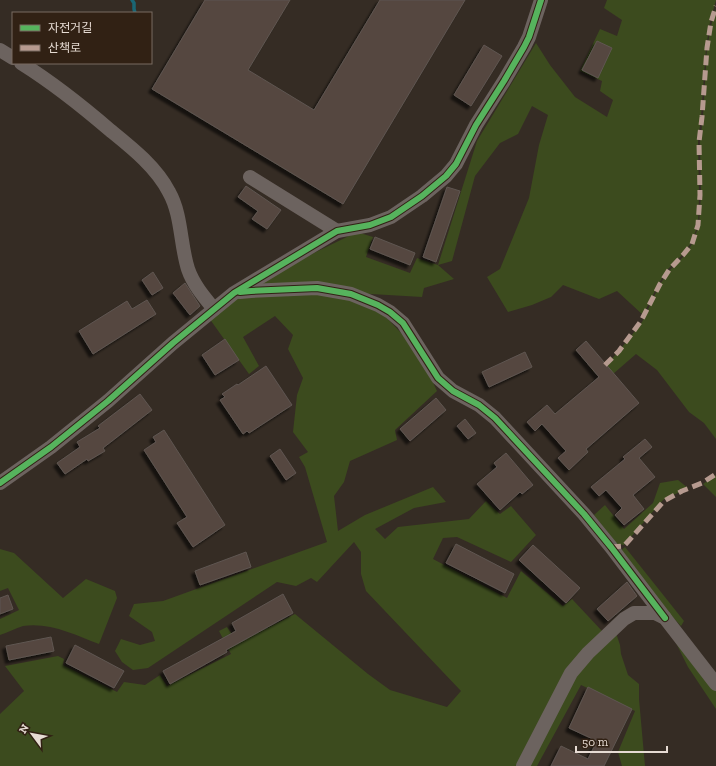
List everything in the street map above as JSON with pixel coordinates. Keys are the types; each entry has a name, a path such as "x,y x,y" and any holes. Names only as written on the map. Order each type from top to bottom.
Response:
{"street":[{"path":"0,483 51,447 108,401 234,293 337,231 370,225 391,217 422,196 456,164 476,125 504,81 529,37 541,0"},
{"path":"0,50 12,57"},
{"path":"23,64 44,77 82,106 132,148 161,178 170,192 175,206 184,252 192,280 214,309"},
{"path":"250,177 337,231"},
{"path":"234,293 317,288 334,290 352,294 390,312 403,323 438,378 453,391 479,405 495,418 584,514 716,684"},
{"path":"523,766 570,673 588,653 624,619 634,613 655,613 665,618"}],"green space":[{"path":"607,0 716,0 710,22 706,48 698,142 698,225 691,243 682,255 668,269 659,283 643,315 617,291 599,299 563,285 551,297 532,305 508,312 487,277 500,269 529,198 539,145 548,115 532,106 518,134 500,143 475,176 452,261 438,265 477,141 536,43 550,65 575,97 607,117 613,100 600,91 602,81 580,71 600,29 617,36 622,20 604,8"},
{"path":"716,9 716,439 704,423 689,412 657,370 636,354 613,374 606,365 642,322 660,284 670,270 684,256 692,244 699,225 701,195 700,142 707,48"},
{"path":"357,232 373,237 366,257 410,273 417,258 438,265 454,279 424,288 422,297 354,293 254,284"},
{"path":"320,291 345,296 384,315 403,335 429,374 437,391 395,430 397,440 350,461 344,482 334,496 338,531 365,515 433,487 446,502 414,508 375,529 385,539 398,527 469,519 486,501 500,514 511,506 536,535 511,562 457,537 443,538 433,559 507,598 521,571 563,606 572,599 602,631 517,766 0,766 0,714 24,691 5,666 58,656 64,659 63,665 117,692 124,682 145,685 160,675 167,686 231,654 219,631 227,627 238,643 295,614 368,674 390,690 447,707 461,691 366,591 361,574 361,552 354,542 317,582 311,578 296,586 277,582 148,668 133,670 122,662 115,651 121,639 140,645 155,641 152,632 129,616 134,604 163,601 327,542 305,467 299,457 308,452 293,432 297,395 303,378 288,349 293,335 275,316 243,337 259,366 249,374 209,318 236,296"},
{"path":"716,475 716,497 703,484"},
{"path":"678,480 688,488 663,500 624,545 617,544 594,515 605,505 624,529 653,503 660,483"},
{"path":"625,547 684,621 681,626 668,612 620,551"},
{"path":"0,549 14,553 63,598 86,579 115,591 117,598 99,644 62,630 33,625 23,626 0,635 0,619 19,610 8,588 0,591"},
{"path":"669,629 716,690 716,709 688,667"},
{"path":"615,630 628,675 639,684 645,766 622,766 618,752 635,711 581,685 537,766 528,766 574,675"}],"building":[{"path":"205,0 290,0 248,70 314,110 380,0 465,0 343,204 152,89"},
{"path":"597,41 612,48 598,78 582,70"},
{"path":"484,45 502,56 471,106 454,95"},
{"path":"246,186 281,210 267,229 252,219 258,211 238,197"},
{"path":"447,187 460,191 436,262 423,257"},
{"path":"375,237 415,253 410,265 370,249"},
{"path":"153,272 163,288 152,295 142,280"},
{"path":"185,283 200,306 190,315 173,293"},
{"path":"147,300 156,314 93,354 79,331 127,301 132,309"},
{"path":"225,339 239,360 215,375 202,355"},
{"path":"586,341 639,403 586,449 588,452 569,470 558,458 566,451 542,424 535,431 527,422 547,405 555,414 599,377 576,350"},
{"path":"525,352 532,367 489,387 482,372"},
{"path":"266,366 292,405 249,433 247,431 243,434 220,400 225,397 222,394"},
{"path":"140,394 152,410 103,448 105,451 88,461 87,459 65,474 57,463 80,447 77,442 100,428 98,426"},
{"path":"436,398 446,410 410,441 400,429"},
{"path":"465,419 476,433 468,439 457,426"},
{"path":"164,430 225,525 193,547 177,523 187,517 144,450 156,442 153,437"},
{"path":"645,439 652,447 639,458 655,477 633,495 644,509 624,525 615,515 622,508 606,490 599,496 591,487 625,459 623,457"},
{"path":"280,449 296,473 286,480 270,456"},
{"path":"506,453 533,485 522,494 520,492 500,510 477,484 497,467 494,463"},
{"path":"456,544 514,574 505,593 446,563"},
{"path":"533,545 580,588 566,603 519,560"},
{"path":"246,552 251,567 200,585 195,571"},
{"path":"627,582 637,596 608,621 597,609"},
{"path":"283,594 293,613 226,650 227,652 170,684 163,671 236,631 232,623"},
{"path":"8,595 13,609 0,614 0,598"},
{"path":"51,637 54,651 9,660 6,646"},
{"path":"75,645 124,671 114,688 66,663"},
{"path":"588,687 632,709 604,766 551,766 561,746 588,759 597,741 569,728"}],"waterway":[{"path":"132,0 134,3 135,12"}],"marked path":[{"path":"605,365 619,351 641,321 669,270 692,244 698,225 700,195 699,142 707,48 711,22 716,6"},
{"path":"611,547 624,546 664,501 682,491 702,483 716,474"}],"cycle path":[{"path":"0,483 51,447 108,401 173,343 234,293 337,231 370,225 391,217 422,196 446,176 456,164 476,125 524,47 529,37 541,0"},
{"path":"240,292 317,288 351,294 378,305 390,312 403,323 438,378 453,391 479,405 495,418 584,514 665,618"}]}
